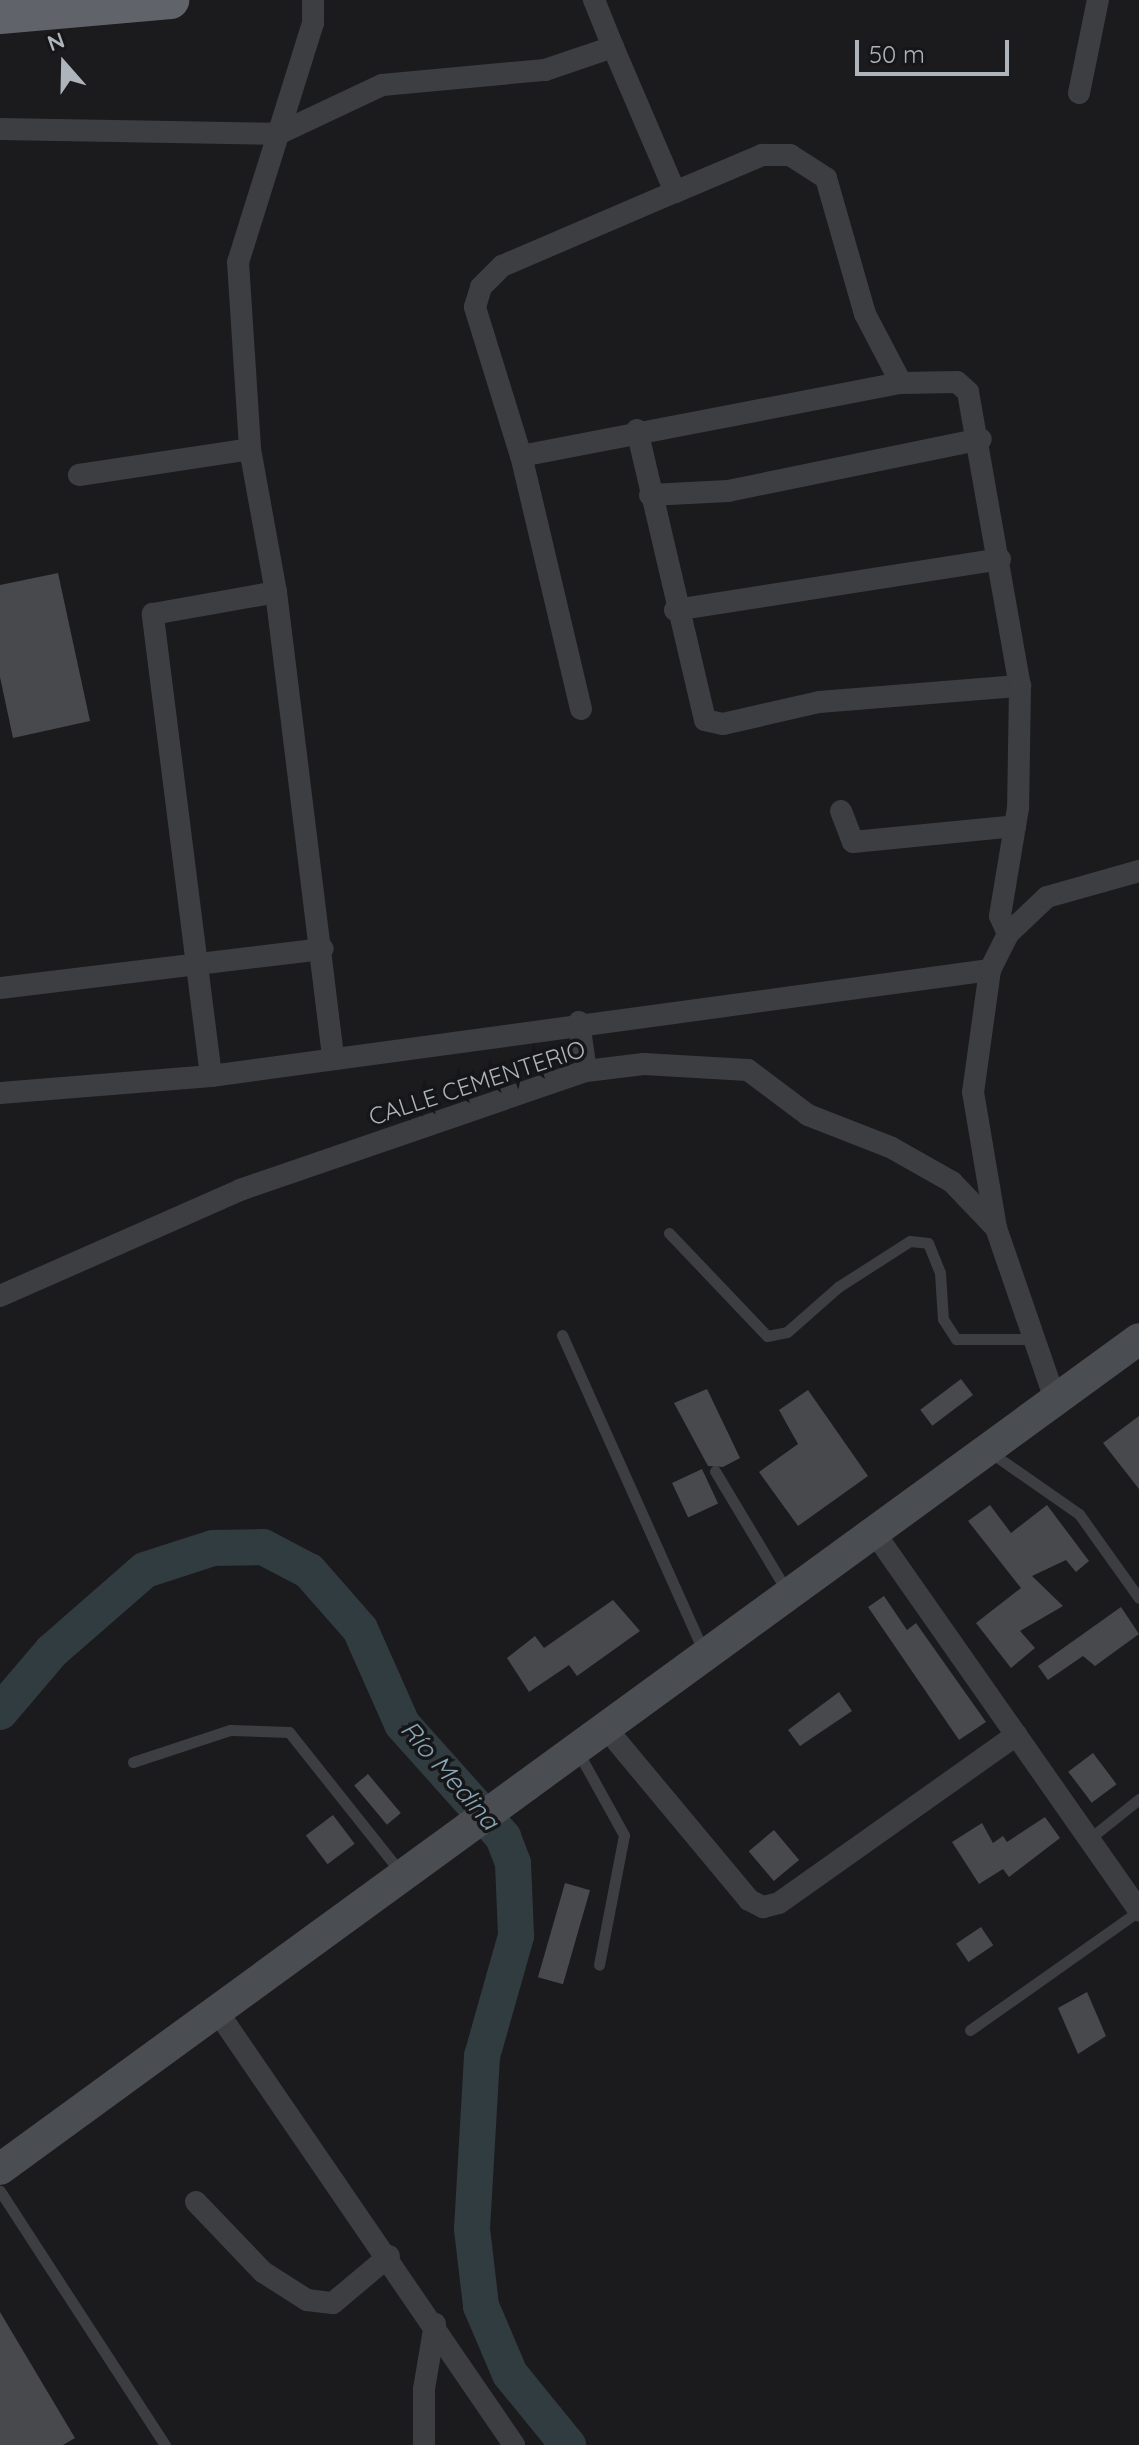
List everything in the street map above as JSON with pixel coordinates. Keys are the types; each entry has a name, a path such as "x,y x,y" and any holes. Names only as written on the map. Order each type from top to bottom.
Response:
{"highway":[{"path":"0,15 170,0"}],"main road":[{"path":"0,2169 1139,1339"}],"street":[{"path":"313,0 313,23 238,262 250,449 276,592 323,949 333,1058"},
{"path":"594,0 675,192"},
{"path":"1079,93 1098,0"},
{"path":"0,129 278,134 382,85 545,70 613,47"},
{"path":"581,709 521,456 475,307 481,287 502,266 675,192 762,155 790,155 816,168 826,178 865,314 901,383"},
{"path":"521,456 637,430 901,383 957,382 968,392 981,439 1020,686 1015,826 1000,916 1008,934"},
{"path":"637,430 675,610 705,720 723,724 819,702 1020,686"},
{"path":"650,495 728,491 981,439"},
{"path":"79,475 250,449"},
{"path":"675,610 1000,559"},
{"path":"211,1076 153,614 276,592"},
{"path":"841,811 853,842 1015,826"},
{"path":"1055,1399 996,1228 973,1092 990,970 1008,934 1047,897 1139,871"},
{"path":"0,988 323,949"},
{"path":"0,1093 211,1076 579,1022 990,970"},
{"path":"579,1022 586,1071"},
{"name":"CALLE CEMENTERIO","path":"0,1296 240,1190 586,1071 644,1064 748,1070 808,1115 892,1148 952,1182 996,1228"},
{"path":"874,1532 1139,1911"},
{"path":"605,1727 749,1900 763,1907 779,1903 1016,1735"},
{"path":"217,2011 389,2256 514,2445"},
{"path":"196,2202 263,2272 307,2300 333,2303 389,2256"},
{"path":"424,2445 424,2389 435,2324"}],"lane":[{"path":"669,1233 767,1336 787,1332 910,1241 928,1243 940,1273 943,1319 956,1339 1035,1339"},
{"path":"562,1335 705,1654"},
{"path":"987,1449 1079,1514 1139,1598"},
{"path":"715,1471 788,1594"},
{"path":"133,1762 230,1730 289,1732 403,1876"},
{"path":"576,1748 624,1835 599,1965"},
{"path":"1089,1839 1139,1799"},
{"path":"970,2030 1139,1911"},
{"path":"0,2191 165,2445"}],"building":[{"path":"58,573 90,721 13,738 0,677 0,585"},
{"path":"961,1379 973,1395 932,1426 920,1410"},
{"path":"707,1389 740,1458 723,1467 708,1466 674,1403"},
{"path":"808,1390 868,1476 798,1526 759,1472 798,1444 779,1410"},
{"path":"1139,1416 1139,1489 1103,1443"},
{"path":"702,1469 718,1503 688,1517 672,1483"},
{"path":"990,1505 1011,1533 1047,1505 1089,1561 1076,1572 1066,1560 1032,1576 1063,1606 1020,1631 1035,1648 1011,1668 976,1623 1021,1588 968,1521"},
{"path":"884,1596 907,1630 916,1623 986,1722 959,1740 868,1607"},
{"path":"613,1600 640,1631 577,1676 569,1665 529,1692 507,1658 535,1636 544,1648"},
{"path":"1121,1607 1139,1634 1095,1666 1083,1656 1048,1680 1038,1666"},
{"path":"839,1692 852,1711 800,1746 788,1730"},
{"path":"1093,1753 1116,1784 1092,1803 1068,1772"},
{"path":"368,1774 401,1813 387,1825 354,1786"},
{"path":"333,1815 355,1844 328,1864 306,1835"},
{"path":"1045,1817 1060,1838 1009,1877 1003,1869 979,1884 952,1842 982,1823 993,1843 1003,1836 1007,1842"},
{"path":"774,1830 799,1860 774,1881 749,1851"},
{"path":"565,1883 590,1890 563,1984 538,1977"},
{"path":"981,1927 993,1945 968,1962 956,1944"},
{"path":"1087,1992 1106,2036 1078,2054 1058,2008"},
{"path":"0,2312 75,2438 63,2445 0,2445"}],"waterway":[{"name":"Río Medina","path":"0,1712 52,1651 145,1570 213,1548 263,1547 309,1571 360,1629 402,1724 503,1837 513,1863 516,1936 482,2056 472,2229 481,2306 510,2374 568,2445"}]}
